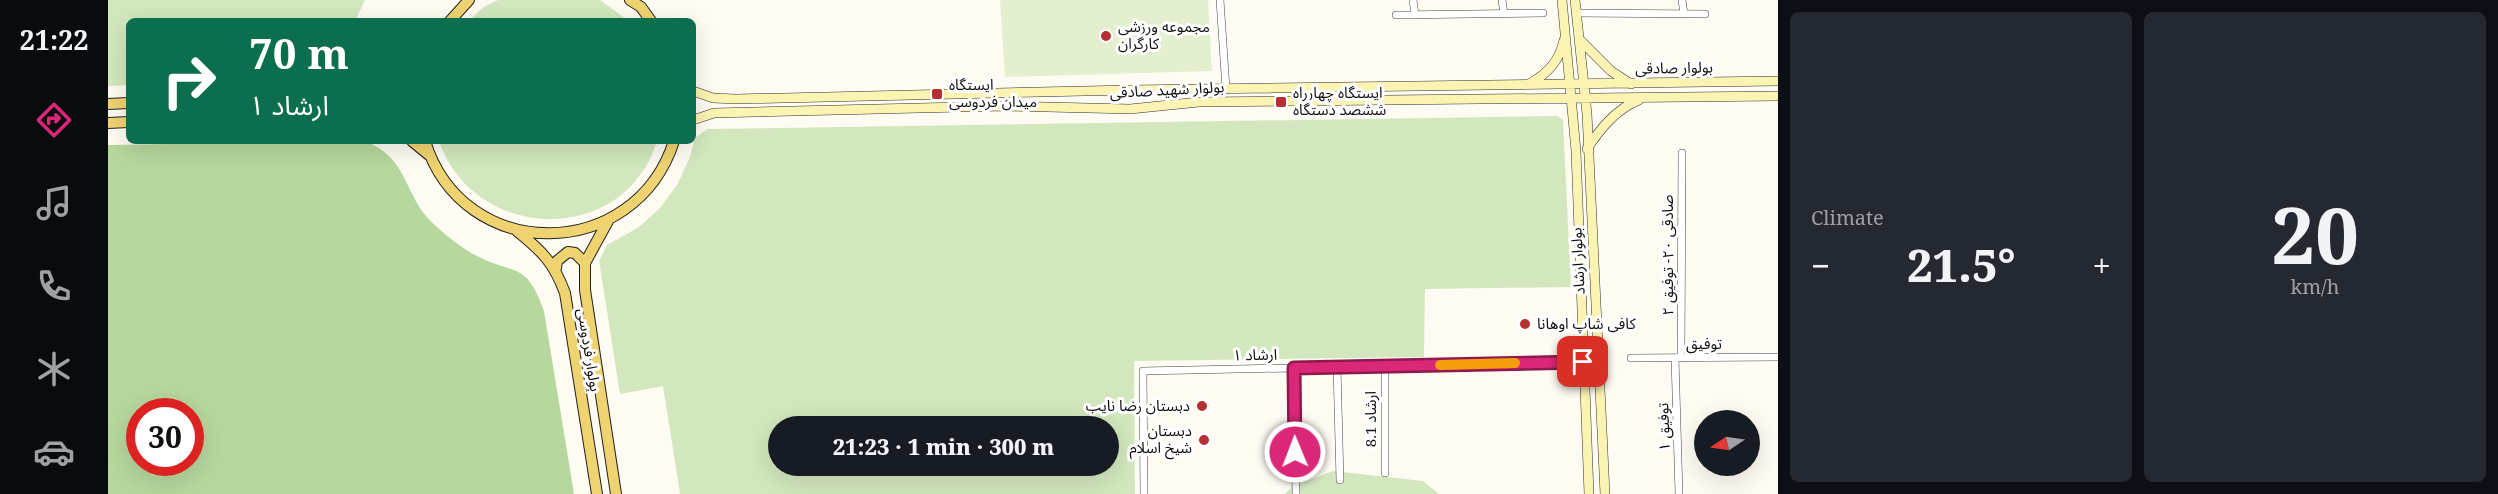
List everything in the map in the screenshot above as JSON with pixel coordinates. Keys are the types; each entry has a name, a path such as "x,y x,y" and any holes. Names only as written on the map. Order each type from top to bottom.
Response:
{"main road":[{"path":"453,18 469,0"},
{"path":"630,0 642,3 650,18"},
{"name":"بولوار ارشاد","path":"1562,0 1572,99 1589,494"},
{"name":"بولوار ارشاد","path":"1575,0 1585,99 1605,494"},
{"path":"1527,85 1542,76 1560,56 1566,29"},
{"path":"1579,39 1611,71 1631,84"},
{"name":"بولوار صادقی","path":"1571,85 1778,81"},
{"name":"بولوار شهید صادقی","path":"696,92 707,96 748,99 1129,90 1571,85"},
{"path":"1129,90 1130,109"},
{"path":"696,99 707,96"},
{"name":"بولوار صادقی","path":"1644,98 1778,96"},
{"path":"1587,150 1597,134 1620,110 1644,98"},
{"name":"بولوار شهید صادقی","path":"697,119 737,112 872,108 1003,106 1130,109 1199,102 1644,98"},
{"path":"108,104 126,103"},
{"path":"108,123 126,122"},
{"path":"416,144 429,155"},
{"path":"426,144 429,155 445,182 461,199 485,217 514,229 542,234 571,233 608,221 636,201 655,181 673,144"},
{"name":"بولوار فردوسی","path":"608,221 585,263 585,290 616,494"},
{"name":"بولوار فردوسی","path":"514,229 537,247 555,268 565,293 597,494"},
{"path":"555,268 557,261 568,252 575,253 585,263"}],"street":[{"path":"1220,0 1226,89"},
{"path":"1413,0 1415,15"},
{"path":"1502,0 1504,14"},
{"path":"1682,0 1684,14"},
{"path":"1396,15 1544,13"},
{"path":"1577,13 1705,14"},
{"name":"صادقی ۲۰- توفیق ۲","path":"1678,358 1682,153"},
{"name":"توفیق","path":"1631,358 1778,357"},
{"name":"توفیق ۱","path":"1678,358 1679,494"},
{"name":"ارشاد ۱","path":"1144,494 1143,371 1583,362"},
{"name":"ارشاد 8.1","path":"1385,366 1385,473"},
{"path":"1337,367 1340,480"},
{"path":"1294,368 1296,494"}],"green space":[{"path":"108,0 365,0 356,18 126,18 126,85 108,86"},
{"path":"498,0 600,0 625,18 471,18 485,6"},
{"name":"مجموعه ورزشی کارگران","path":"1000,0 1208,0 1212,71 1005,77"},
{"path":"1557,116 1563,120 1571,287 1425,289 1424,357 1134,361 1135,494 680,494 663,386 620,394 599,261 607,245 639,227 660,208 677,185 693,144 696,144 696,137 707,129"},
{"path":"370,144 379,148 398,168 425,215 441,230 471,253 525,276 538,295 544,311 574,494 108,494 108,145"},
{"path":"441,144 656,144 640,176 614,200 583,214 549,219 515,214 483,199 457,175"},
{"path":"1333,471 1423,481 1439,494 1284,494 1294,486"}],"slow traffic":[{"path":"1440,365 1515,363"}],"place":[{"name":"مجموعه ورزشی کارگران","path":"1106,36"},
{"name":"ایستگاه میدان فردوسی","path":"937,94"},
{"name":"ایستگاه چهارراه ششصد دستگاه","path":"1281,102"},
{"name":"کافی شاپ اوهانا","path":"1525,324"},
{"name":"دبستان رضا نایب","path":"1202,406"},
{"name":"دبستان شیخ اسلام","path":"1204,440"}],"route":[{"path":"1295,452 1294,368 1583,362"}]}
